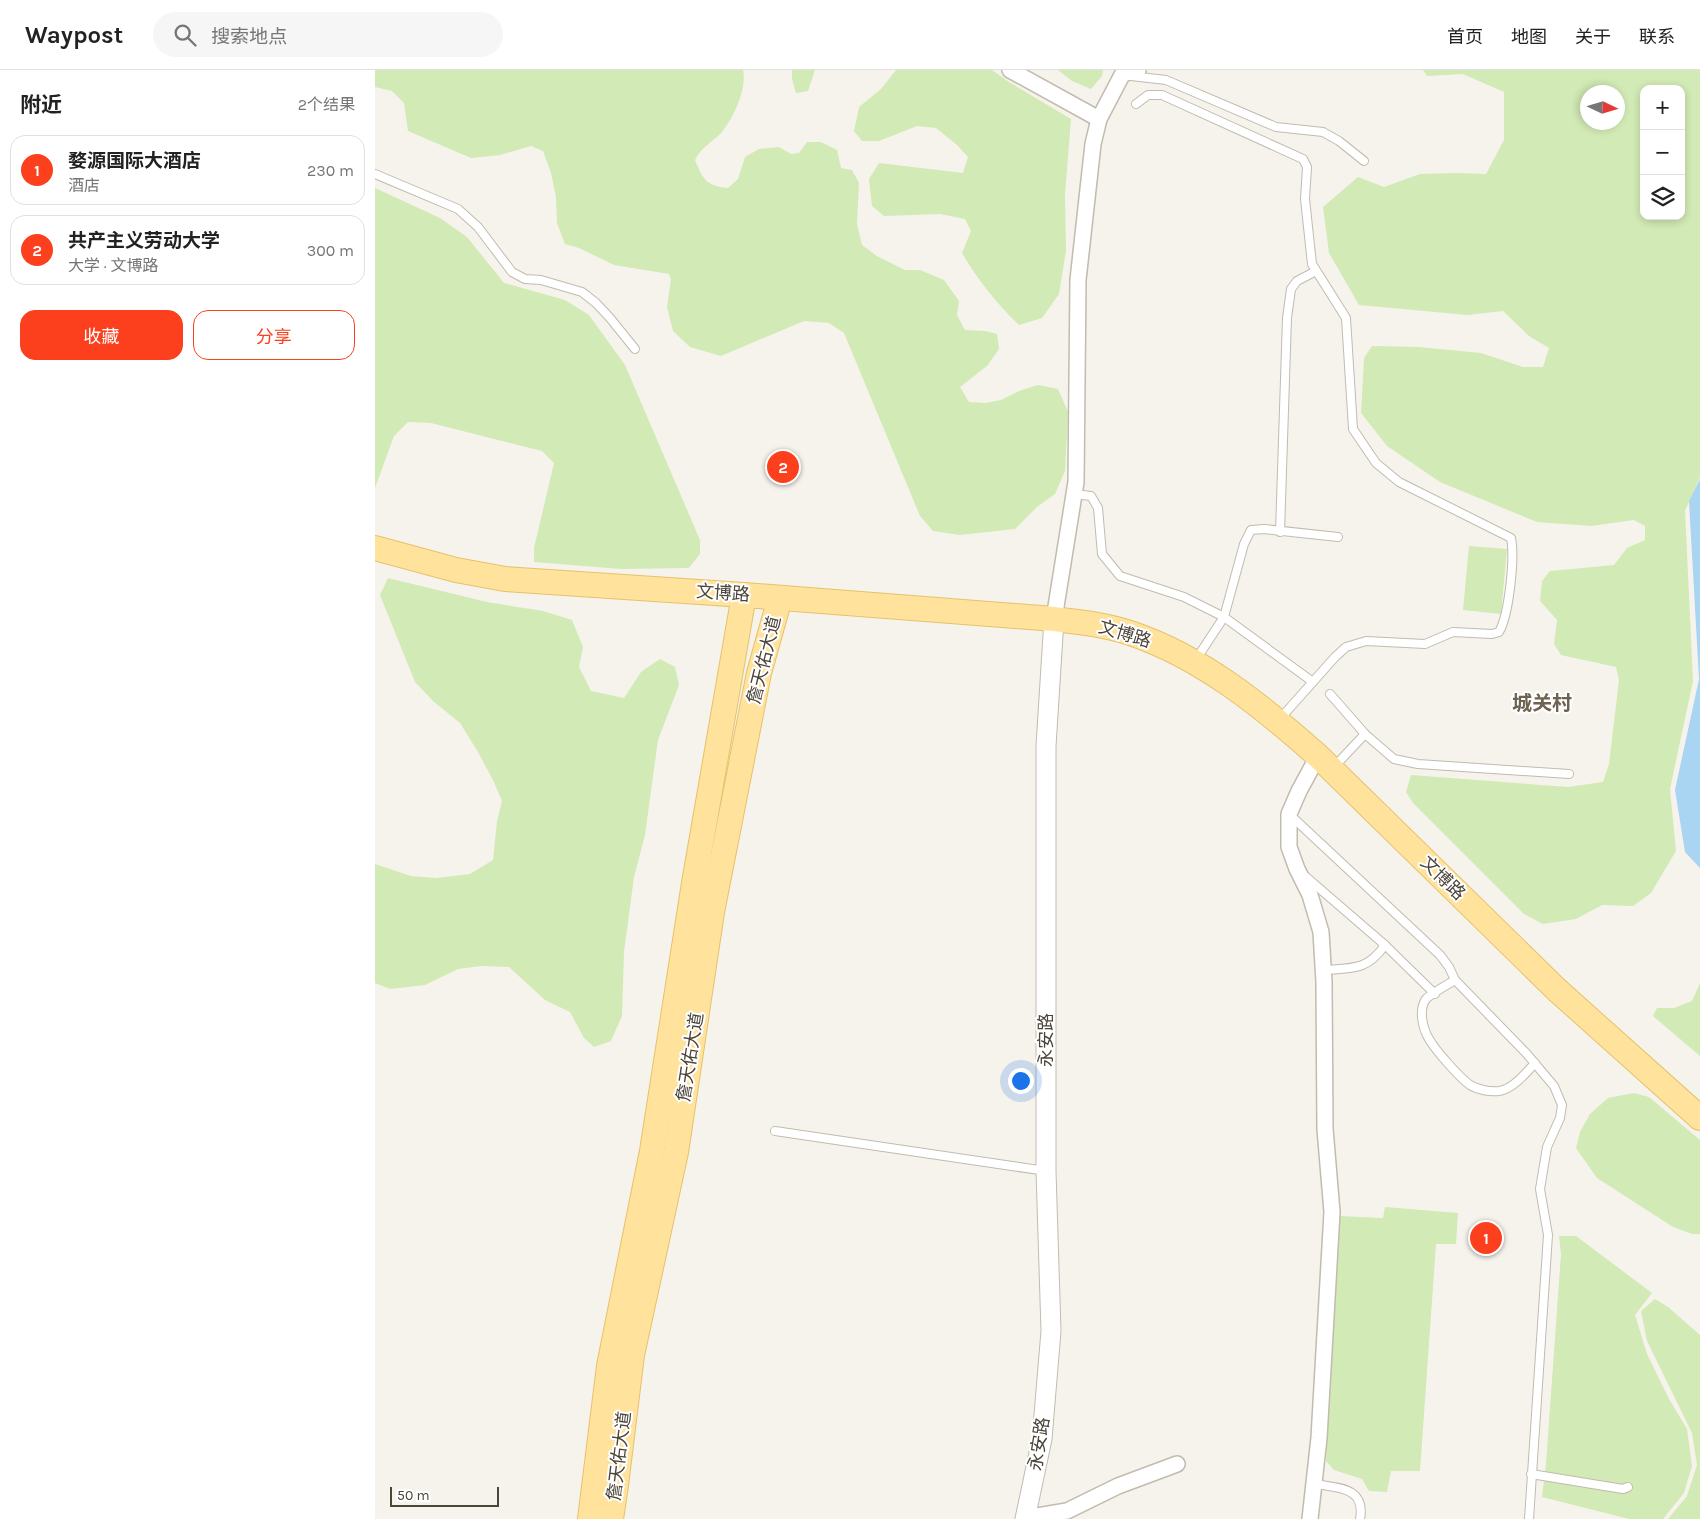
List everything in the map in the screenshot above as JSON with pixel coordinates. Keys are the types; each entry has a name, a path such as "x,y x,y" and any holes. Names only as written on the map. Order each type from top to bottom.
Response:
{"main road":[{"name":"文博路","path":"375,548 456,570 505,579 1054,619 1089,623 1131,633 1164,646 1194,662 1248,698 1325,762 1557,990 1700,1118"},
{"name":"詹天佑大道","path":"591,1519 609,1366 653,1151 694,883 744,595"},
{"name":"詹天佑大道","path":"611,1519 617,1485 632,1354 676,1152 712,912 759,673 780,598"}],"street":[{"path":"1010,70 1099,119"},
{"path":"1054,619 1076,482 1078,280 1093,144 1099,119 1122,75 1132,70 1138,70"},
{"name":"永安路","path":"1025,1519 1042,1439 1051,1331 1046,1171 1046,746 1054,619"},
{"path":"1310,1519 1319,1429 1332,1212 1325,1129 1321,932 1310,895 1297,870 1289,848 1289,814 1299,791 1325,762"},
{"path":"1025,1519 1067,1511 1118,1486 1177,1464"}],"lane":[{"path":"1122,75 1166,80 1276,127 1323,132 1339,141 1364,160"},
{"path":"1136,104 1147,95 1161,95 1303,159 1307,167 1305,199 1312,264 1346,318 1353,428 1375,463 1399,482 1511,538 1513,547 1508,597 1504,623 1499,632 1492,634 1453,632 1425,644 1366,641 1346,647 1278,721"},
{"path":"375,174 458,209 478,228 512,272 525,279 541,280 582,292 610,318 635,350"},
{"path":"1280,532 1288,311 1291,289 1297,281 1316,270"},
{"path":"1074,494 1091,496 1098,508 1102,554 1120,576 1184,596 1224,617 1313,682"},
{"path":"1194,662 1224,617 1245,544 1251,530 1264,529 1338,537"},
{"path":"1330,694 1365,734 1394,759 1418,764 1569,774"},
{"path":"1325,762 1365,734"},
{"path":"1289,814 1440,955 1449,967 1455,980 1535,1063 1554,1086 1562,1105 1560,1118 1547,1147 1540,1189 1548,1235 1529,1519"},
{"path":"1297,870 1385,946 1435,994"},
{"path":"1323,970 1351,968 1367,964 1376,958 1385,946"},
{"path":"1455,980 1426,1000 1423,1010 1423,1025 1429,1039 1447,1061 1471,1085 1489,1091 1501,1091 1522,1077 1535,1063"},
{"path":"775,1131 1046,1171"},
{"path":"1531,1474 1623,1489 1628,1487"},
{"path":"1315,1484 1346,1489 1354,1494 1361,1509 1360,1519"}],"green space":[{"path":"375,70 743,70 743,86 739,102 731,119 722,132 704,148 695,160 703,177 710,183 728,188 738,179 745,157 759,149 779,147 791,154 799,153 807,142 821,142 837,150 841,168 852,170 859,183 857,224 862,245 877,256 905,270 920,270 944,280 959,301 957,315 965,330 997,334 999,349 987,366 960,387 969,402 985,403 1001,400 1019,391 1038,385 1058,389 1068,412 1065,471 1055,494 1037,507 1015,529 960,535 933,531 920,516 844,333 829,323 804,321 721,356 690,347 673,331 667,307 671,279 669,274 614,265 579,248 565,244 557,223 556,197 551,173 543,151 531,146 500,155 471,158 408,131 404,103 392,91 375,87"},
{"path":"792,70 815,70 808,91 796,93 792,79"},
{"path":"896,70 992,70 1071,119 1065,195 1066,251 1059,294 1042,318 1019,325 974,273 962,253 971,231 965,219 940,214 884,216 872,206 869,179 879,163 963,173 968,157 957,145 936,128 917,126 879,141 862,141 854,131 859,107 881,89"},
{"path":"1058,70 1103,70 1102,76 1091,89 1072,81"},
{"path":"1423,70 1700,70 1700,477 1685,511 1693,681 1670,789 1676,851 1651,893 1633,906 1602,905 1576,919 1543,924 1524,914 1413,803 1406,792 1411,775 1568,787 1603,782 1609,764 1619,680 1616,667 1561,655 1554,644 1557,620 1540,601 1542,581 1550,571 1614,565 1627,548 1645,540 1645,526 1634,520 1591,526 1537,522 1440,482 1387,446 1361,413 1364,358 1372,346 1419,347 1481,353 1523,367 1543,367 1549,348 1529,336 1503,311 1467,315 1359,305 1329,253 1323,207 1358,177 1384,187 1420,174 1486,174 1504,140 1504,92 1463,74 1427,76"},
{"path":"375,188 440,218 467,237 504,283 565,300 589,315 625,365 700,540 700,554 689,568 621,569 534,562 534,548 554,463 542,451 431,423 408,422 394,436 375,488"},
{"path":"1469,546 1507,549 1501,614 1463,610"},
{"path":"388,578 487,602 543,611 572,620 583,647 579,667 591,691 624,698 641,672 660,659 675,667 679,685 658,740 645,835 634,877 624,952 622,1016 611,1041 594,1047 584,1038 570,1012 545,1000 509,967 481,966 458,969 425,985 390,989 375,983 375,864 411,876 437,878 470,874 493,860 497,821 502,801 478,752 460,723 433,701 415,682 380,595"},
{"path":"1700,983 1700,1056 1653,1016 1657,1008 1674,1008 1692,1001"},
{"path":"1634,1093 1649,1097 1700,1140 1700,1234 1692,1234 1673,1227 1597,1178 1576,1148 1580,1132 1590,1114 1608,1098"},
{"path":"1385,1207 1458,1213 1456,1244 1436,1244 1420,1471 1391,1471 1387,1492 1369,1491 1362,1479 1334,1470 1326,1461 1339,1216 1383,1218"},
{"path":"1559,1236 1576,1236 1652,1293 1635,1315 1647,1354 1669,1399 1687,1429 1692,1466 1684,1493 1663,1519 1629,1519 1542,1497 1561,1254"},
{"path":"1655,1299 1668,1307 1700,1335 1700,1519 1668,1519 1687,1496 1697,1465 1692,1433 1647,1341 1641,1311"}],"water":[{"path":"1700,479 1700,868 1685,852 1675,790 1699,679 1689,501"}],"place":[{"name":"共产主义劳动大学","path":"783,467"},
{"name":"婺源国际大酒店","path":"1486,1238"}],"district":[{"name":"城关村","path":"1542,703"}]}
